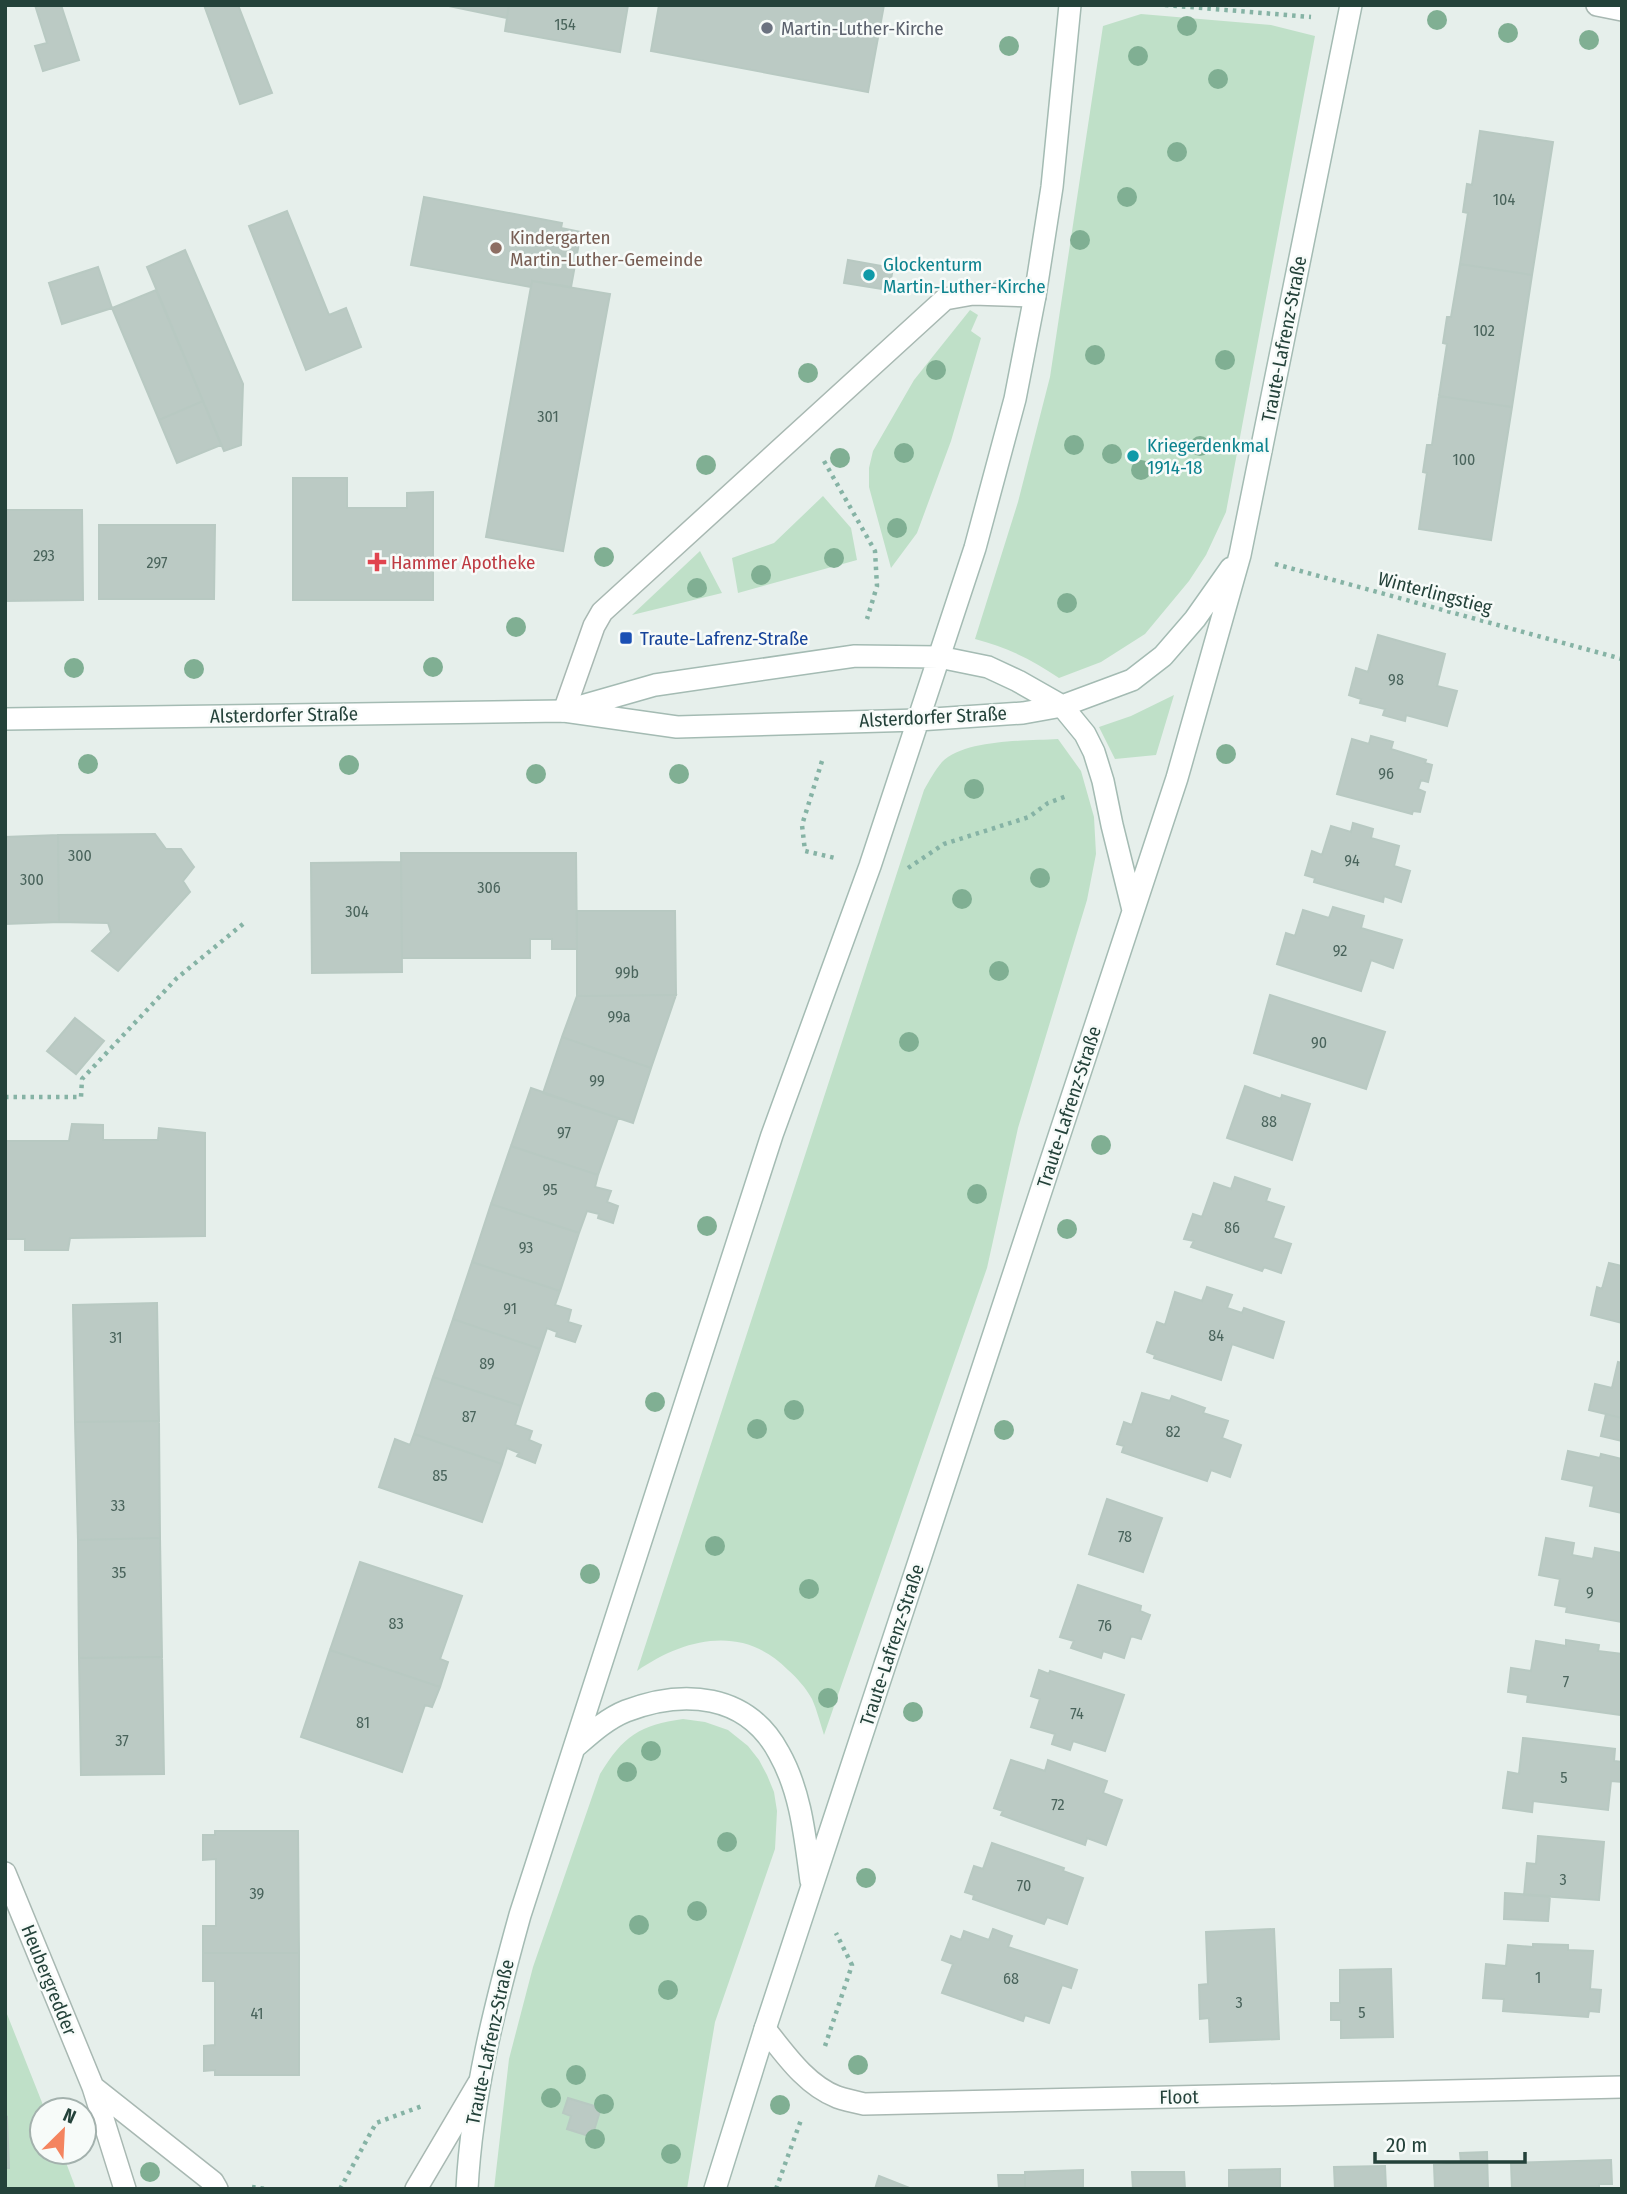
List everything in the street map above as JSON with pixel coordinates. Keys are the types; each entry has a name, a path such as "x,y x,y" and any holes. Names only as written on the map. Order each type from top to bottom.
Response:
{"main road":[{"name":"Traute-Lafrenz-Straße","path":"467,2189 469,2142 478,2084 496,1999 513,1939 772,1135 866,879 975,548 1012,413 1035,296 1052,187 1070,5"},
{"path":"1597,5 1622,10"},
{"name":"Traute-Lafrenz-Straße","path":"715,2189 765,2029 1177,778 1240,555 1354,7"},
{"path":"564,711 594,626 602,612 945,299 973,294 1035,296"},
{"name":"Alsterdorfer Straße","path":"5,719 564,711 677,727 918,720 1023,713 1062,706 1132,680 1163,656 1195,619 1240,555"},
{"name":"Alsterdorfer Straße","path":"564,711 655,685 855,656 939,657 988,667 1062,706"},
{"path":"1062,706 1085,734 1094,752 1133,910"},
{"path":"574,1748 624,1712 678,1698 696,1698 726,1705 746,1714 778,1751 790,1777 800,1806 812,1886"},
{"name":"Heubergredder","path":"5,1872 93,2087 125,2189"},
{"name":"Floot","path":"765,2029 791,2062 814,2083 835,2096 864,2104 1622,2087"},
{"path":"416,2189 478,2084"},
{"name":"Heubergredder","path":"93,2087 213,2182 217,2189"}],"path":[{"path":"1165,5 1319,18"},
{"path":"804,427 875,551 877,586"},
{"name":"Winterlingstieg","path":"1240,555 1622,659"},
{"path":"905,869 913,867 944,844 1029,817 1048,803 1073,793"},
{"path":"810,799 802,825 805,851 828,857"},
{"path":"5,1097 81,1097 82,1079 177,978 243,925"},
{"path":"812,1886 852,1965 825,2047"},
{"path":"334,2189 340,2189 376,2123 478,2084"},
{"path":"776,2189 804,2113"}],"green space":[{"path":"1141,14 1271,25 1315,36 1226,512 1206,555 1189,581 1145,634 1101,662 1059,678 1019,655 975,639 1018,502 1050,377 1103,26"},
{"path":"970,310 978,315 971,331 981,338 951,441 917,533 891,568 869,487 873,451 914,380"},
{"path":"823,496 851,528 857,560 738,593 732,558 774,543"},
{"path":"700,551 722,593 632,615"},
{"path":"1174,695 1156,755 1115,759 1099,727 1131,716"},
{"path":"1058,739 1081,771 1094,817 1096,854 1087,900 1018,1128 987,1268 824,1735 814,1703 804,1687 771,1655 752,1646 733,1641 694,1644 675,1650 637,1671 924,790 942,762 965,749 1013,741"},
{"path":"683,1719 705,1722 728,1730 748,1746 767,1775 774,1792 777,1811 775,1849 715,2022 687,2189 494,2189 509,2059 533,1967 600,1774 617,1750 634,1735 655,1725"},
{"path":"5,2009 39,2096 28,2096 28,2166 67,2166 76,2189 5,2189"}],"building":[{"path":"35,5 61,5 79,60 43,71 35,46 47,43"},
{"path":"204,5 238,5 272,93 240,104"},
{"path":"444,5 509,5 507,18"},
{"path":"509,5 628,5 620,52 505,31"},
{"name":"Martin-Luther-Kirche","path":"659,5 884,5 868,92 651,51"},
{"path":"1480,131 1553,142 1532,275 1460,264 1468,213 1463,212 1467,184 1472,185"},
{"name":"Kindergarten Martin-Luther-Gemeinde","path":"424,197 562,223 561,228 581,232 571,287 532,281 531,287 411,265"},
{"path":"287,211 329,315 346,308 361,347 306,370 249,226"},
{"path":"185,250 243,384 241,445 224,451 147,267"},
{"name":"Glockenturm Martin-Luther-Kirche","path":"848,260 893,268 889,290 844,283"},
{"path":"1460,264 1532,275 1512,407 1439,396 1447,344 1443,343 1447,317 1451,317"},
{"path":"98,267 112,308 62,324 49,283"},
{"path":"532,281 610,294 563,551 486,537"},
{"path":"156,290 203,401 159,420 112,308"},
{"path":"1439,396 1512,407 1491,540 1419,529 1427,473 1423,472 1427,445 1432,445"},
{"path":"203,401 221,445 177,463 159,420"},
{"path":"293,478 347,478 347,508 407,508 407,493 433,492 433,600 293,600"},
{"path":"5,510 82,510 83,600 5,601"},
{"path":"99,525 215,525 214,599 99,599"},
{"path":"1378,635 1445,654 1437,686 1457,691 1447,726 1406,715 1405,721 1383,715 1385,709 1360,703 1361,699 1349,695 1356,668 1368,672"},
{"path":"1371,736 1393,742 1391,749 1426,760 1425,763 1432,765 1428,782 1421,780 1418,789 1425,792 1420,812 1413,811 1412,814 1337,794 1352,739 1369,744"},
{"path":"1353,823 1373,829 1371,838 1399,846 1394,866 1410,871 1401,902 1384,896 1383,902 1314,882 1315,878 1305,875 1312,851 1322,855 1331,826 1351,832"},
{"path":"155,834 166,849 181,849 194,867 183,881 190,892 118,971 92,951 111,932 108,923 59,922 58,835"},
{"path":"58,835 59,922 5,924 5,837"},
{"path":"401,853 576,853 577,949 552,949 552,939 530,939 530,958 402,958"},
{"path":"401,862 402,972 312,973 311,863"},
{"path":"1333,907 1364,916 1361,928 1402,940 1393,968 1371,960 1361,991 1277,964 1286,933 1295,936 1303,910 1329,918"},
{"path":"577,911 675,911 676,995 577,996"},
{"path":"676,995 651,1068 562,1037 577,996"},
{"path":"1270,995 1385,1032 1366,1089 1254,1053"},
{"path":"75,1018 104,1041 76,1074 47,1051"},
{"path":"562,1037 651,1068 633,1123 543,1093"},
{"path":"1245,1086 1281,1099 1282,1095 1310,1104 1292,1160 1227,1138"},
{"path":"531,1088 618,1118 598,1175 511,1146"},
{"path":"72,1124 103,1125 103,1140 158,1140 159,1128 205,1133 205,1236 70,1238 68,1250 25,1250 25,1239 5,1239 5,1141 69,1141"},
{"path":"511,1146 598,1175 595,1187 611,1191 607,1202 618,1206 613,1223 598,1218 599,1214 587,1211 579,1233 491,1204"},
{"path":"1235,1177 1270,1189 1266,1201 1284,1207 1273,1238 1291,1244 1281,1273 1264,1267 1262,1271 1191,1247 1194,1241 1184,1239 1193,1214 1202,1217 1214,1183 1231,1189"},
{"path":"491,1204 579,1233 560,1291 472,1262"},
{"path":"472,1262 560,1291 555,1305 571,1310 568,1322 581,1326 575,1342 556,1336 557,1332 547,1328 540,1349 453,1319"},
{"path":"1609,1263 1622,1266 1622,1323 1591,1315 1597,1287 1602,1289"},
{"path":"1207,1287 1232,1295 1227,1308 1242,1313 1244,1308 1284,1322 1273,1358 1232,1344 1221,1380 1154,1358 1155,1355 1147,1352 1157,1322 1165,1325 1175,1292 1202,1301"},
{"path":"157,1303 159,1421 75,1422 73,1305"},
{"path":"453,1319 540,1349 521,1406 433,1377"},
{"path":"1618,1362 1622,1363 1622,1418 1589,1410 1595,1384 1612,1388"},
{"path":"433,1377 521,1406 515,1425 532,1431 529,1440 541,1445 535,1463 517,1456 519,1453 507,1448 502,1464 414,1434"},
{"path":"1142,1393 1170,1401 1172,1396 1205,1408 1203,1413 1228,1421 1222,1438 1241,1445 1230,1477 1211,1470 1207,1481 1122,1452 1124,1446 1117,1444 1124,1422 1132,1425"},
{"path":"1606,1414 1622,1418 1622,1441 1601,1436"},
{"path":"159,1421 160,1538 78,1540 75,1422"},
{"path":"414,1434 502,1464 482,1522 379,1487 395,1439 410,1445"},
{"path":"1568,1451 1600,1458 1601,1454 1622,1459 1622,1513 1590,1506 1594,1486 1562,1479"},
{"path":"1107,1499 1162,1518 1143,1572 1089,1554"},
{"path":"160,1538 162,1657 79,1658 78,1540"},
{"path":"1546,1538 1574,1543 1572,1555 1593,1559 1595,1548 1622,1553 1622,1622 1566,1612 1567,1607 1555,1605 1560,1579 1539,1575"},
{"path":"360,1562 462,1596 440,1659 448,1662 440,1687 330,1650"},
{"path":"1078,1585 1141,1606 1140,1611 1150,1615 1141,1639 1131,1636 1124,1658 1103,1651 1101,1658 1071,1648 1074,1641 1060,1637"},
{"path":"1566,1640 1599,1645 1598,1651 1622,1654 1621,1715 1527,1702 1528,1695 1508,1692 1511,1668 1531,1671 1536,1641 1566,1646"},
{"path":"330,1650 440,1687 432,1707 425,1705 402,1772 301,1737"},
{"path":"162,1657 164,1774 81,1775 79,1658"},
{"path":"1039,1670 1049,1674 1050,1671 1124,1695 1105,1751 1073,1741 1070,1750 1052,1744 1055,1734 1031,1727 1040,1699 1031,1696"},
{"path":"1523,1738 1615,1749 1614,1761 1622,1762 1622,1782 1611,1781 1608,1810 1533,1801 1532,1812 1503,1808 1508,1772 1519,1774"},
{"path":"1011,1760 1045,1771 1048,1760 1107,1781 1103,1793 1122,1800 1106,1845 1087,1838 1085,1845 1001,1815 1003,1811 994,1808"},
{"path":"215,1831 298,1831 299,1953 203,1953 203,1926 216,1926 216,1859 203,1860 203,1835 215,1835"},
{"path":"1538,1836 1604,1842 1599,1900 1524,1895 1527,1863 1536,1864"},
{"path":"992,1843 1064,1868 1063,1871 1083,1878 1067,1924 1047,1917 1044,1924 973,1899 974,1895 965,1892 974,1866 983,1869"},
{"path":"1505,1893 1550,1896 1548,1921 1504,1919"},
{"path":"993,1929 1012,1936 1008,1947 1077,1970 1071,1988 1062,1985 1049,2023 1025,2015 1023,2021 942,1993 953,1964 942,1960 951,1936 961,1940 964,1931 989,1940"},
{"path":"1274,1929 1279,2039 1210,2042 1209,2018 1200,2019 1199,1985 1208,1984 1206,1932"},
{"path":"1533,1944 1568,1945 1568,1950 1593,1951 1590,1989 1601,1990 1599,2012 1589,2011 1588,2017 1503,2011 1504,1999 1483,1998 1486,1964 1506,1966 1508,1945 1533,1947"},
{"path":"203,1953 299,1953 299,2075 215,2075 215,2070 204,2071 204,2046 215,2045 215,1981 203,1981"},
{"path":"1391,1969 1393,2037 1341,2038 1341,2020 1331,2020 1331,2003 1340,2003 1340,1970"},
{"path":"568,2098 601,2108 592,2137 567,2129 571,2116 563,2113"},
{"path":"7,2117 9,2168 5,2168 5,2118"},
{"path":"1487,2152 1488,2189 1435,2189 1434,2165 1461,2163 1460,2153"},
{"path":"1611,2160 1612,2184 1599,2184 1599,2189 1512,2189 1511,2163"},
{"path":"1385,2166 1386,2189 1335,2189 1334,2167"},
{"path":"1280,2169 1280,2189 1229,2189 1229,2170"},
{"path":"1083,2170 1083,2189 1025,2189 1025,2172"},
{"path":"1132,2172 1184,2172 1185,2189 1133,2189"},
{"path":"998,2175 1025,2175 1025,2189 999,2189"},
{"path":"879,2176 912,2189 875,2189"}],"place":[{"name":"Martin-Luther-Kirche","path":"767,28"},
{"name":"Kindergarten Martin-Luther-Gemeinde","path":"496,248"},
{"name":"Glockenturm Martin-Luther-Kirche","path":"869,275"},
{"name":"Kriegerdenkmal 1914-18","path":"1133,456"},
{"name":"Hammer Apotheke","path":"377,562"},
{"name":"Traute-Lafrenz-Straße","path":"626,638"}]}
